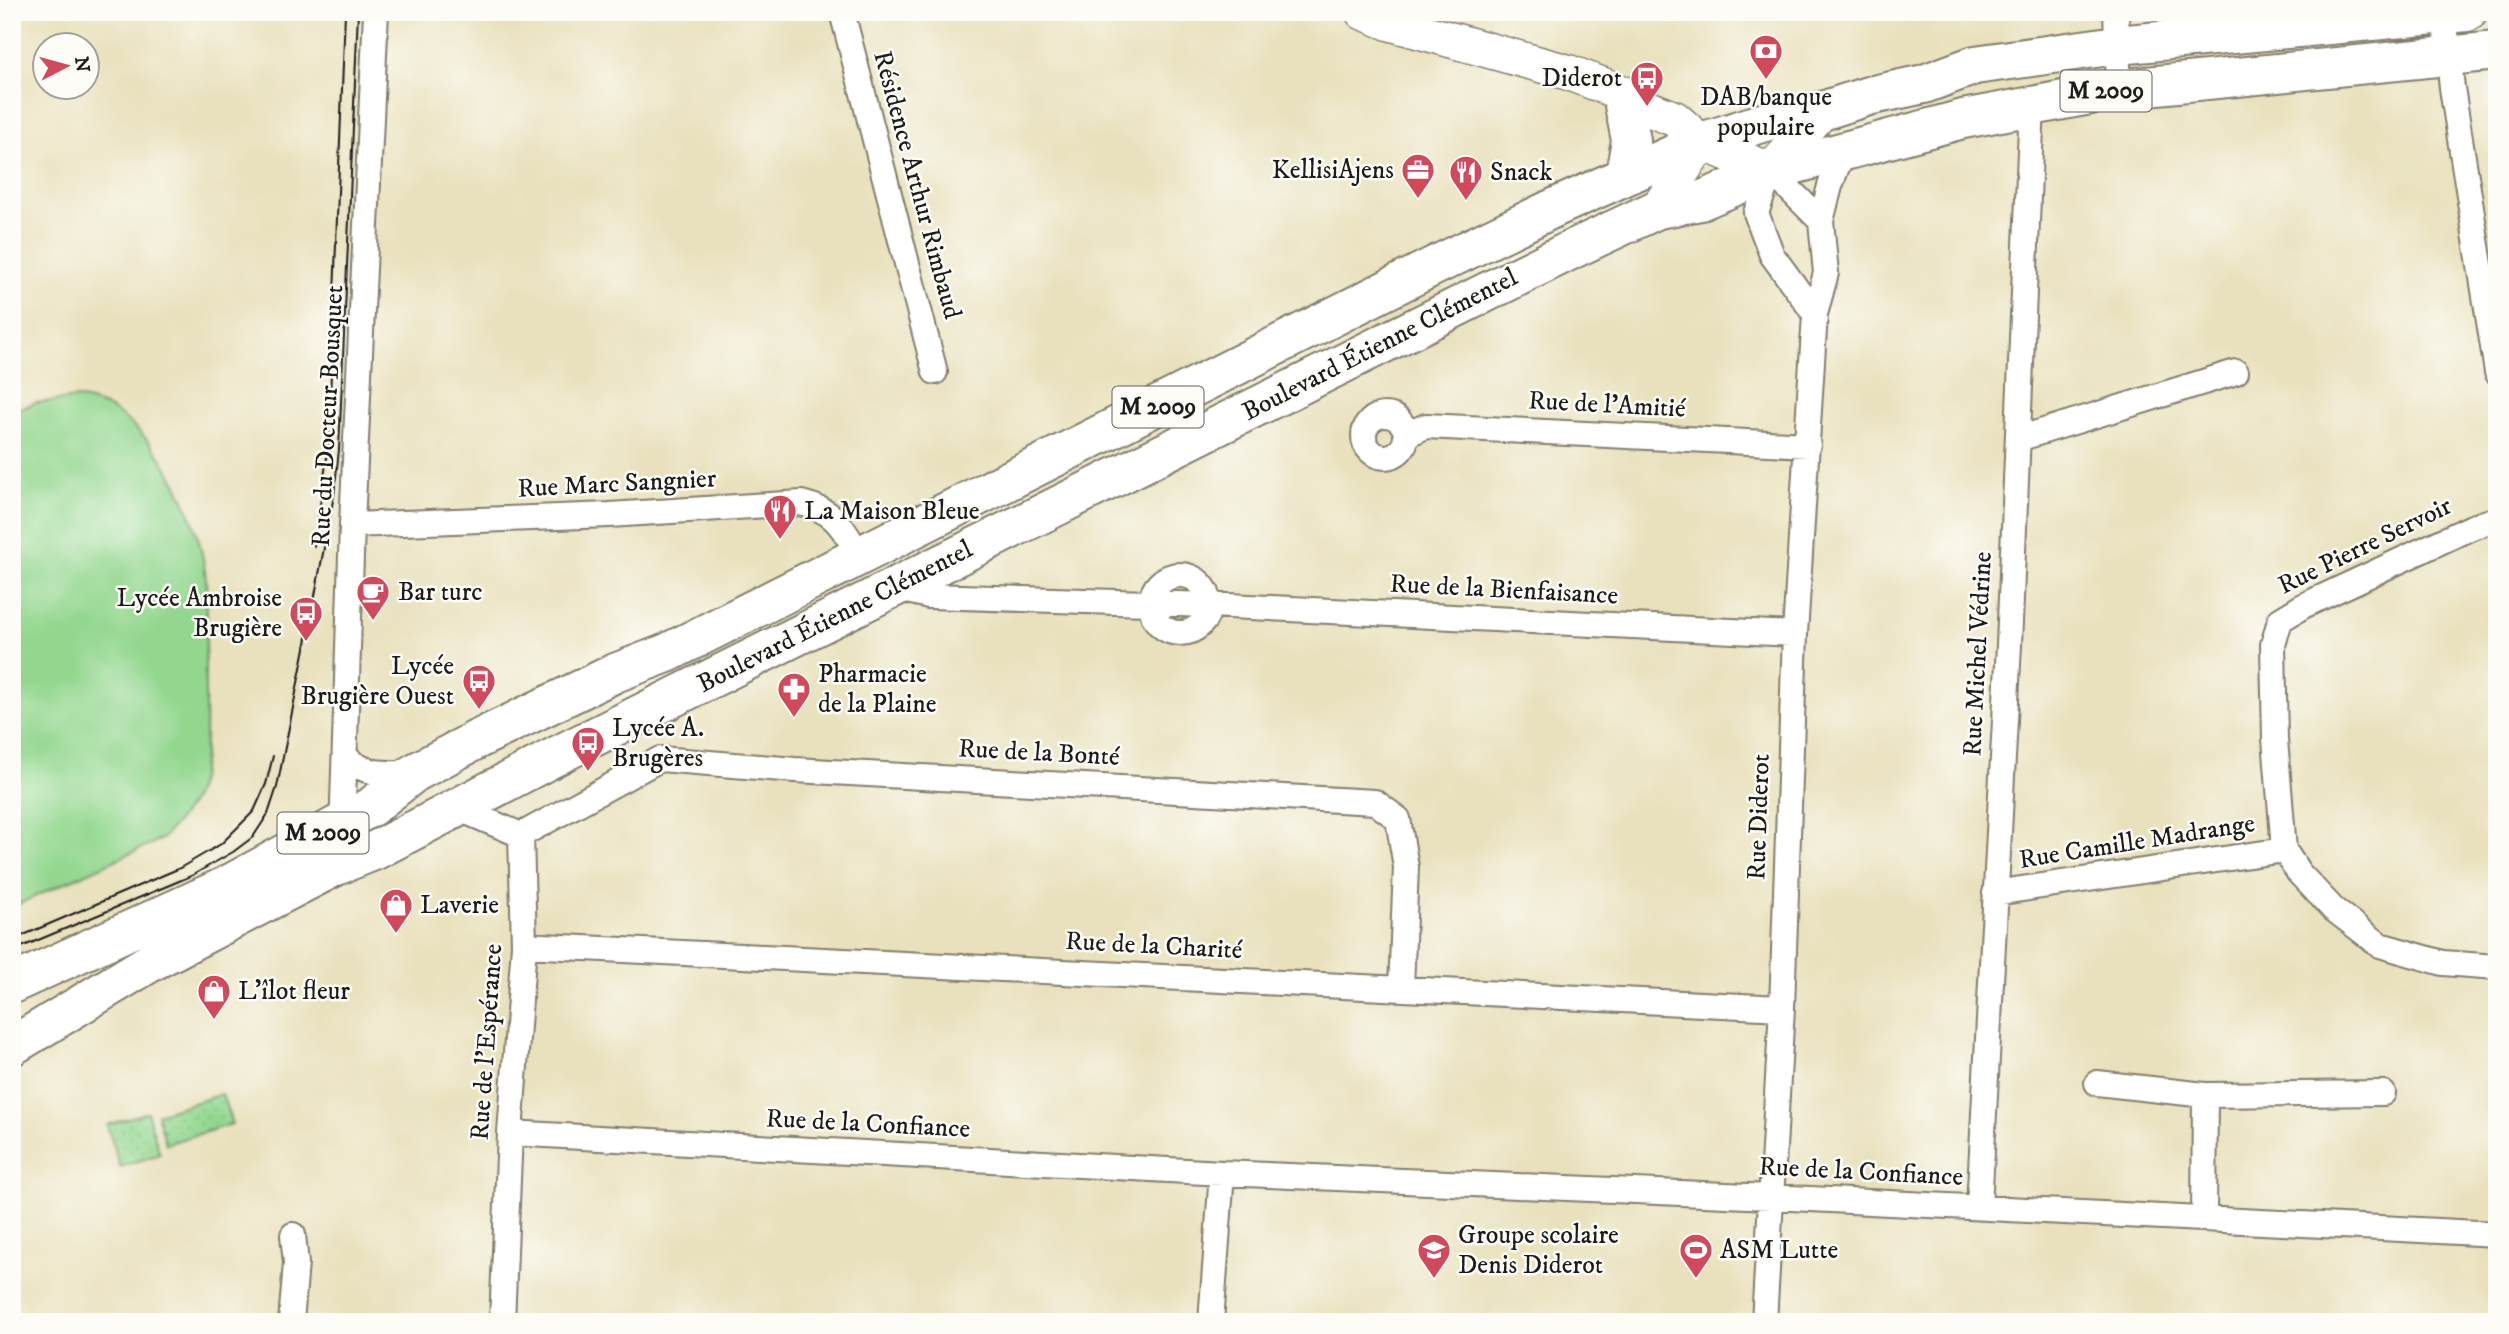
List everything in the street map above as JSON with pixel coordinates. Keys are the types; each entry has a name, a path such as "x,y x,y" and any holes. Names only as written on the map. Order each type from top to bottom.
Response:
{"main road":[{"name":"Boulevard Étienne Clémentel","path":"12,984 226,886 371,807 414,773 478,739 615,673 667,653 1432,267 1625,175 1702,142 1775,119 1822,111 1868,96 1924,84 1975,65 2117,29 2455,13"},
{"name":"Boulevard Étienne Clémentel","path":"26,1037 151,962 336,866 376,850 562,752 1658,209 1700,201 1771,171 1843,150 2032,104 2119,89 2497,51"},
{"path":"1622,95 1630,140 1625,175"},
{"path":"12,1064 26,1037"}],"street":[{"name":"Rue du Docteur Bousquet","path":"343,822 352,525 376,12"},
{"name":"Résidence Arthur Rimbaud","path":"842,12 935,372"},
{"path":"1363,12 1390,23 1567,72 1675,119 1702,142 1771,171 1821,220"},
{"path":"2455,13 2448,56 2497,372"},
{"path":"2117,29 2119,89"},
{"name":"Rue Michel Védrine","path":"1979,1207 2032,104"},
{"path":"1815,314 1772,254 1756,213 1771,171 1822,111"},
{"path":"1658,209 1702,142"},
{"name":"Rue Diderot","path":"1764,1322 1782,1008 1795,634 1815,314 1826,273 1821,220 1843,150"},
{"path":"2018,439 2236,372"},
{"name":"Rue de l'Amitié","path":"1406,435 1426,426 1808,445"},
{"name":"Rue Marc Sangnier","path":"352,525 609,516 801,503 821,508 836,518 860,556"},
{"name":"Rue Pierre Servoir","path":"2284,850 2275,739 2273,659 2273,645 2280,620 2303,606 2472,527 2497,519"},
{"name":"Rue de la Bienfaisance","path":"895,588 929,596 1209,605 1795,634"},
{"path":"346,757 353,764 368,771 414,773"},
{"name":"Rue de la Bonté","path":"521,835 660,759 794,770 1375,802 1398,819 1406,867 1402,988"},
{"path":"457,808 521,835"},
{"path":"336,866 343,822"},
{"name":"Rue de l'Espérance","path":"502,1322 510,1133 524,946 521,835"},
{"name":"Rue Camille Madrange","path":"1995,893 2284,850 2298,873 2333,909 2380,945 2443,963 2497,967"},
{"name":"Rue de la Charité","path":"524,946 1782,1008"},
{"path":"2097,1083 2205,1096 2383,1093"},
{"path":"2204,1219 2205,1096"},
{"name":"Rue de la Confiance","path":"510,1133 1222,1173 1771,1197 2497,1234"},
{"path":"1211,1322 1222,1173"},
{"path":"291,1322 296,1263 293,1235"}],"green space":[{"path":"79,398 109,408 146,439 176,483 196,532 207,590 202,768 191,803 162,839 12,907 12,412 35,403"},
{"path":"222,1094 232,1124 166,1144 157,1114"},
{"path":"147,1112 160,1154 120,1167 107,1125"}],"tram line":[{"path":"314,546 328,450 345,12"},
{"path":"12,951 191,876 253,837 268,814 277,787 334,495 339,450 358,12"},
{"path":"12,940 180,868 221,844 254,811 266,784 273,756"}],"place":[{"name":"DAB/banque populaire","path":"1766,81"},
{"name":"Diderot","path":"1647,108"},
{"name":"KellisiAjens","path":"1418,200"},
{"name":"Snack","path":"1466,202"},
{"name":"La Maison Bleue","path":"780,541"},
{"name":"Bar turc","path":"373,622"},
{"name":"Lycée Ambroise Brugière","path":"306,643"},
{"name":"Lycée Brugière Ouest","path":"479,711"},
{"name":"Pharmacie de la Plaine","path":"794,719"},
{"name":"Lycée A. Brugères","path":"588,773"},
{"name":"Laverie","path":"396,935"},
{"name":"L'îlot fleur","path":"214,1021"},
{"name":"Groupe scolaire Denis Diderot","path":"1434,1280"},
{"name":"ASM Lutte","path":"1696,1280"}]}
